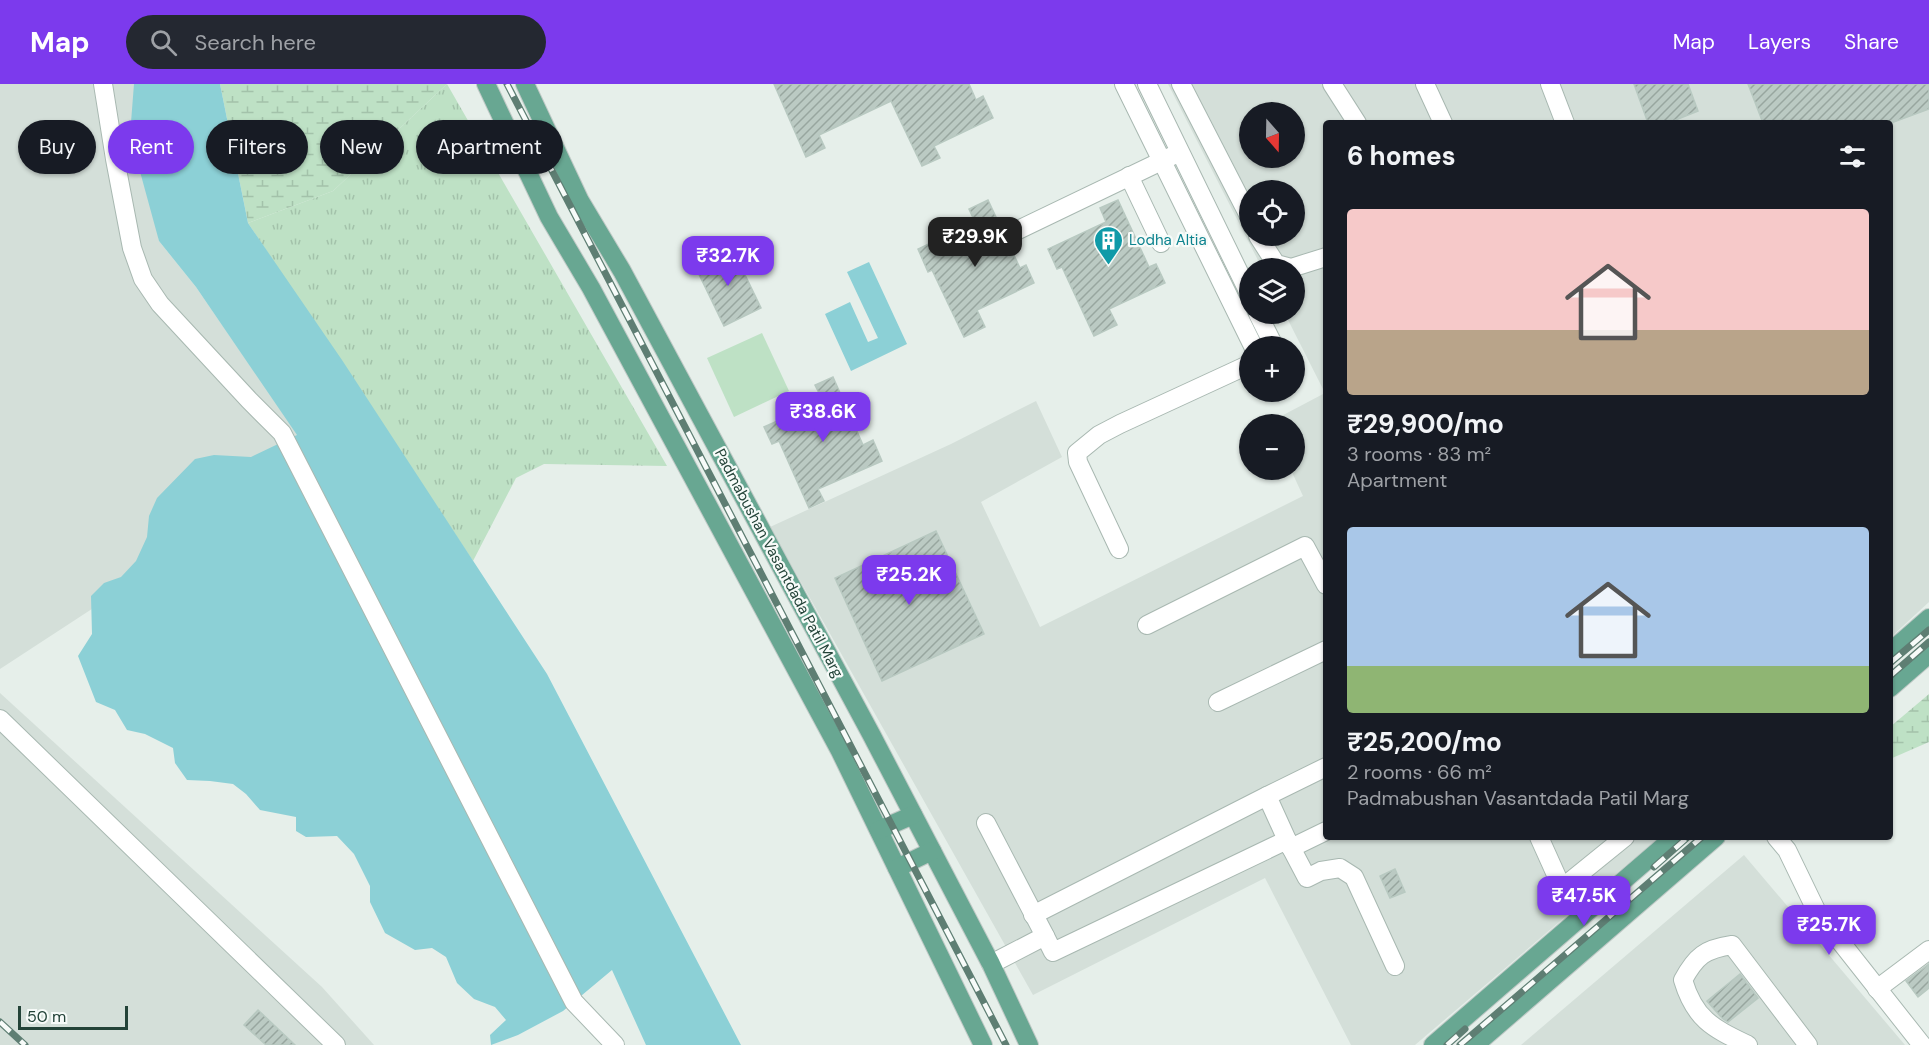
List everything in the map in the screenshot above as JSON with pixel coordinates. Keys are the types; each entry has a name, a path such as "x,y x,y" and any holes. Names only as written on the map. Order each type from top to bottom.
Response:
{"main road":[{"path":"486,84 549,217 591,288 840,751 983,1045"},
{"name":"Padmabushan Vasantdada Patil Marg","path":"525,84 580,201 622,271 913,815 991,964 1029,1045"},
{"path":"1893,650 1925,629"},
{"path":"1893,685 1929,654"},
{"path":"879,830 913,815"},
{"path":"1433,1045 1671,840"},
{"path":"1475,1045 1713,840"},
{"path":"897,868 932,851"}],"street":[{"path":"103,84 132,248 143,279 159,304 282,433 574,1002 615,1045"},
{"path":"1124,84 1247,336"},
{"path":"1147,84 1239,273"},
{"path":"1182,84 1239,196"},
{"path":"1332,84 1355,120"},
{"path":"1425,84 1442,120"},
{"path":"1550,84 1564,120"},
{"path":"1014,232 1180,152"},
{"path":"1130,176 1161,243"},
{"path":"1264,246 1276,264 1291,268 1323,258"},
{"path":"1119,549 1078,462 1077,453 1099,435 1120,424 1239,369"},
{"path":"1148,625 1305,546 1323,579"},
{"path":"1218,702 1323,651"},
{"path":"0,719 336,1045"},
{"path":"1034,915 1323,768"},
{"path":"1267,796 1307,878 1321,871 1340,868 1354,877 1395,966"},
{"path":"986,823 1053,952 1289,844 1323,832"},
{"path":"1540,840 1562,888 1622,840"},
{"path":"1597,840 1604,855"},
{"path":"1779,840 1787,850 1817,912 1922,1045"},
{"path":"991,964 1045,936"},
{"path":"1748,1045 1706,1022 1688,997 1683,980 1691,965 1711,948 1732,945 1808,1045"},
{"path":"1877,989 1929,950"}],"shaded area":[{"path":"0,84 134,84 140,120 108,120 108,174 148,174 159,241 196,287 311,454 147,573 0,669"},
{"path":"1168,84 1929,84 1929,602 1893,635 1893,120 1323,120 1323,389 1305,354 1305,336 1296,336 1290,324 1305,324 1305,258 1257,258 1251,246 1305,246 1305,180 1239,180 1239,223"},
{"path":"1323,394 1323,840 1655,840 1415,1045 1351,1045 1265,878 1033,995 770,527 951,444 1036,401 1062,457 981,502 1040,627 1303,496 1296,480 1305,480 1305,414 1285,414"},
{"path":"0,693 322,987 374,1045 0,1045"},
{"path":"1744,855 1905,1045 1521,1045"}],"green space":[{"path":"220,84 447,84 404,124 404,120 320,120 320,174 351,174 333,191 248,223 238,174 308,174 308,120 227,120"},
{"path":"447,84 468,120 416,120 416,174 499,174 667,466 544,464 516,478 473,561 248,223 333,191 351,174 404,174 404,124"},
{"path":"762,333 789,391 734,417 707,358"},
{"path":"1929,694 1929,742 1893,758 1893,724"}],"water":[{"path":"134,84 220,84 227,120 206,120 206,174 238,174 248,223 342,360 547,674 741,1045 646,1045 612,970 563,1011 518,1035 491,1045 490,1035 506,1020 495,1007 474,999 457,983 446,957 432,948 415,950 385,933 370,902 370,886 354,854 337,836 306,837 296,831 296,817 260,810 246,794 233,784 187,780 175,763 173,748 145,734 127,730 115,710 96,702 78,656 92,634 91,596 104,583 121,577 136,561 147,537 149,516 157,498 195,459 214,455 251,457 297,435 196,287 159,241 141,174 194,174 194,120 131,120"},
{"path":"869,262 907,344 851,371 825,314 850,302 868,342 878,338 847,272"}],"building":[{"path":"774,84 969,84 976,100 983,96 993,118 934,146 940,158 922,166 891,101 819,135 825,148 806,157"},
{"path":"1634,84 1688,84 1698,111 1676,120 1647,120"},
{"path":"1748,84 1929,84 1929,109 1893,122 1893,120 1762,120"},
{"path":"988,200 1020,268 1026,265 1034,283 977,310 985,327 964,337 932,270 928,272 918,249 975,222 969,209"},
{"name":"Lodha Altia","path":"1118,200 1149,267 1156,264 1165,283 1109,309 1117,325 1094,336 1062,267 1057,269 1048,249 1106,222 1100,208"},
{"path":"732,248 761,308 724,326 695,266"},
{"path":"833,377 863,445 873,440 882,461 818,489 824,501 809,508 779,441 772,444 764,427 823,401 815,385"},
{"path":"936,531 984,634 882,681 835,578"},
{"path":"1395,869 1405,892 1390,898 1380,876"},
{"path":"1929,964 1929,988 1918,997 1906,981"},
{"path":"1740,974 1758,998 1728,1022 1707,1001"},
{"path":"258,1010 295,1045 266,1045 244,1025"}],"railway":[{"path":"507,84 1006,1045"},
{"path":"1893,660 1929,630"},
{"path":"1893,673 1929,642"},
{"path":"1654,867 1685,840"},
{"path":"1460,1045 1699,840"},
{"path":"0,1022 25,1045"},
{"path":"1447,1045 1465,1029"}],"place":[{"name":"Lodha Altia","path":"1108,266"}]}
